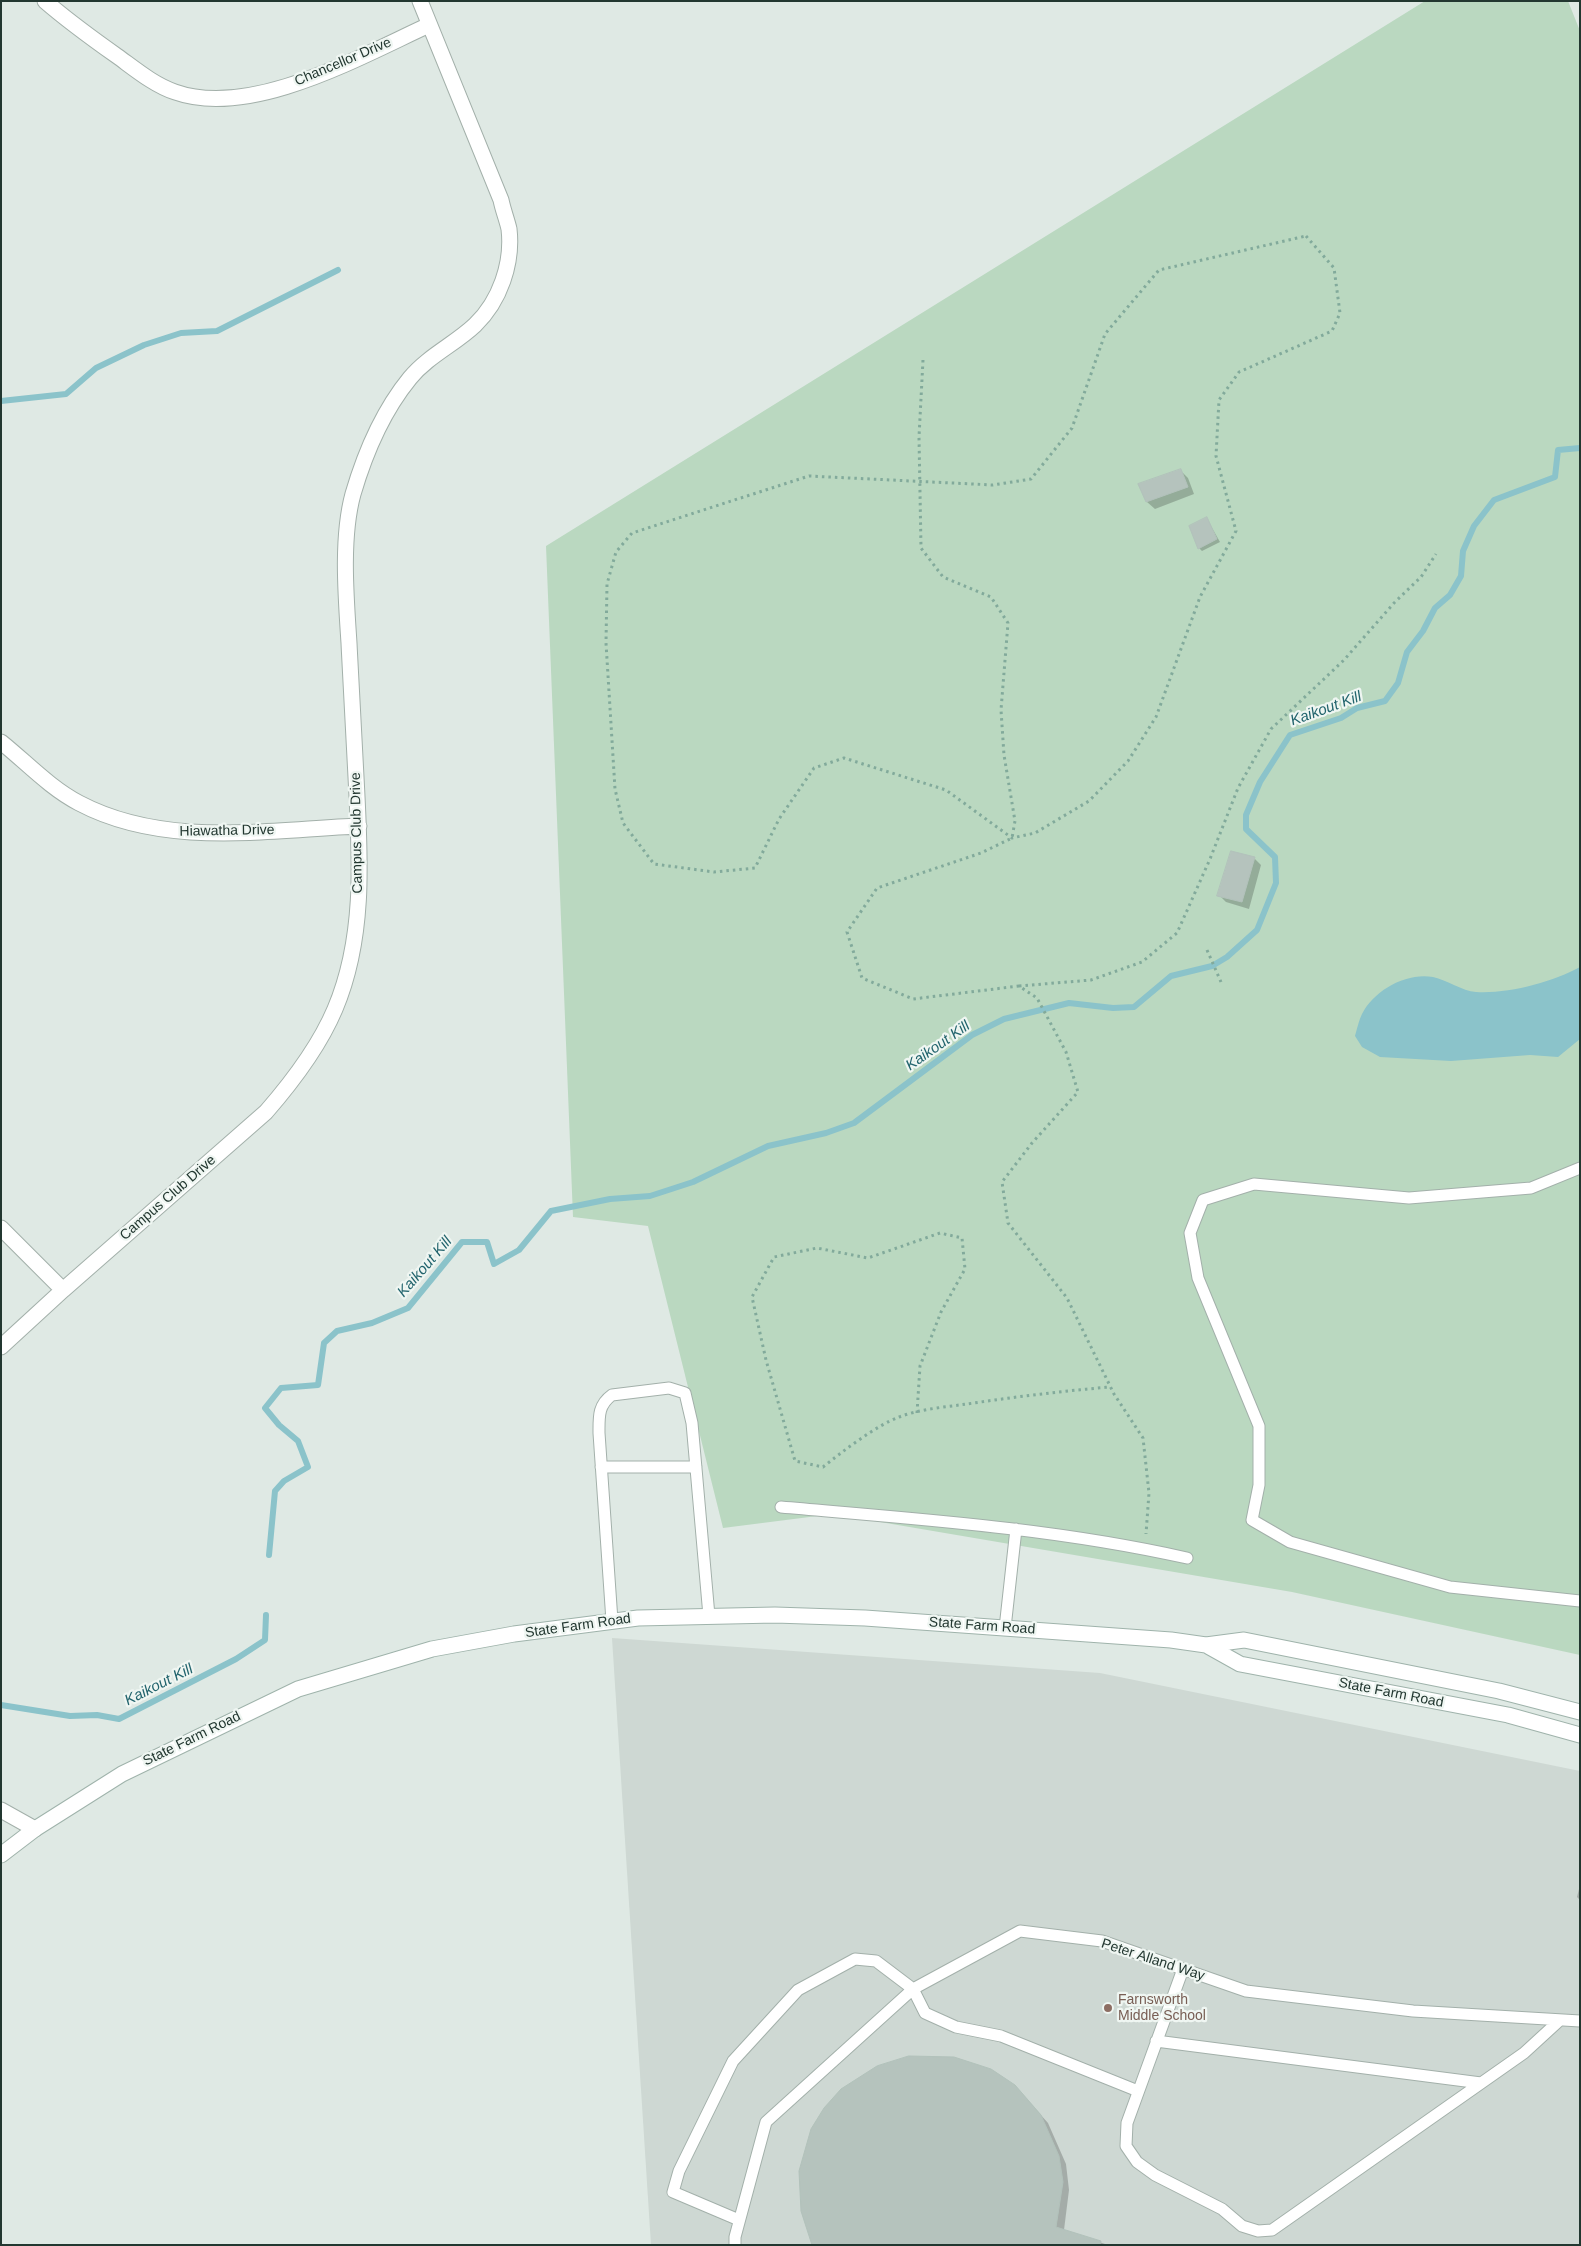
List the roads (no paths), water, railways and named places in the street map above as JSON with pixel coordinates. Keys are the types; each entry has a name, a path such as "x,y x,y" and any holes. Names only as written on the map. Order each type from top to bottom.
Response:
{"street":[{"name":"Chancellor Drive","path":"45,1 144,76 175,92 210,99 251,95 310,79 429,25"},
{"path":"420,1 429,25"},
{"name":"Campus Club Drive","path":"1,1347 63,1290 266,1112 288,1087 319,1040 336,1008 355,945 358,912 359,826 347,615 347,537 353,495 374,439 390,404 425,362 476,324 493,302 504,281 509,257 509,230 501,200 429,25"},
{"name":"Hiawatha Drive","path":"1,742 59,790 77,802 103,815 166,831 211,833 359,826"},
{"path":"1,1228 63,1290"},
{"name":"State Farm Road","path":"1,1855 35,1829 122,1774 298,1689 432,1649 514,1634 638,1618 710,1616 865,1618 1171,1640 1206,1645 1244,1640 1499,1691 1580,1712"},
{"name":"State Farm Road","path":"1206,1645 1240,1664 1508,1715 1580,1734"},
{"path":"1,1810 35,1829"}],"lane":[{"path":"1580,1168 1531,1188 1409,1198 1254,1184 1203,1200 1190,1233 1198,1278 1259,1426 1259,1486 1252,1520 1290,1542 1450,1587 1580,1602"},
{"path":"612,1621 599,1412 604,1400 612,1395 669,1388 685,1393 692,1423 710,1616"},
{"path":"601,1467 696,1466"},
{"path":"782,1507 1016,1529 1145,1548 1187,1558"},
{"path":"1005,1628 1016,1529"},
{"name":"Peter Alland Way","path":"735,2245 739,2220 766,2122 914,1988 1020,1931 1102,1941 1246,1991 1413,2011 1580,2021"},
{"path":"739,2220 673,2192 679,2171 733,2061 798,1990 855,1959 876,1961 914,1988 925,2013 956,2026 1002,2036 1138,2091"},
{"path":"1183,1969 1127,2123 1126,2146 1137,2162 1155,2175 1222,2209 1242,2226 1258,2231 1272,2230 1524,2053 1560,2020"},
{"path":"1156,2041 1481,2083"}],"water":[{"path":"1580,967 1580,1039 1558,1057 1530,1055 1451,1061 1380,1057 1362,1047 1355,1036 1361,1016 1367,1005 1383,990 1402,980 1423,976 1433,977 1471,991 1489,992 1530,986 1557,978"}],"waterway":[{"path":"1,401 66,394 96,368 144,345 181,333 217,331 338,270"},
{"name":"Kaikout Kill","path":"269,1555 275,1491 284,1481 308,1467 298,1441 279,1425 265,1408 281,1388 318,1385 324,1343 337,1331 372,1323 408,1308 462,1242 487,1242 494,1264 519,1250 551,1211 610,1199 650,1196 693,1182 768,1146 826,1133 854,1123 972,1035 1004,1019 1069,1003 1113,1008 1134,1007 1171,976 1212,966 1227,957 1257,930 1276,883 1275,857 1246,829 1246,815 1260,782 1290,735 1341,718 1357,708 1385,701 1398,683 1407,652 1423,631 1435,608 1450,595 1461,576 1463,551 1474,526 1494,500 1555,477 1558,450 1580,448"},
{"name":"Kaikout Kill","path":"1,1705 70,1716 97,1715 119,1719 236,1659 265,1640 266,1615"}],"place":[{"name":"Farnsworth Middle School","path":"1108,2008"}]}
